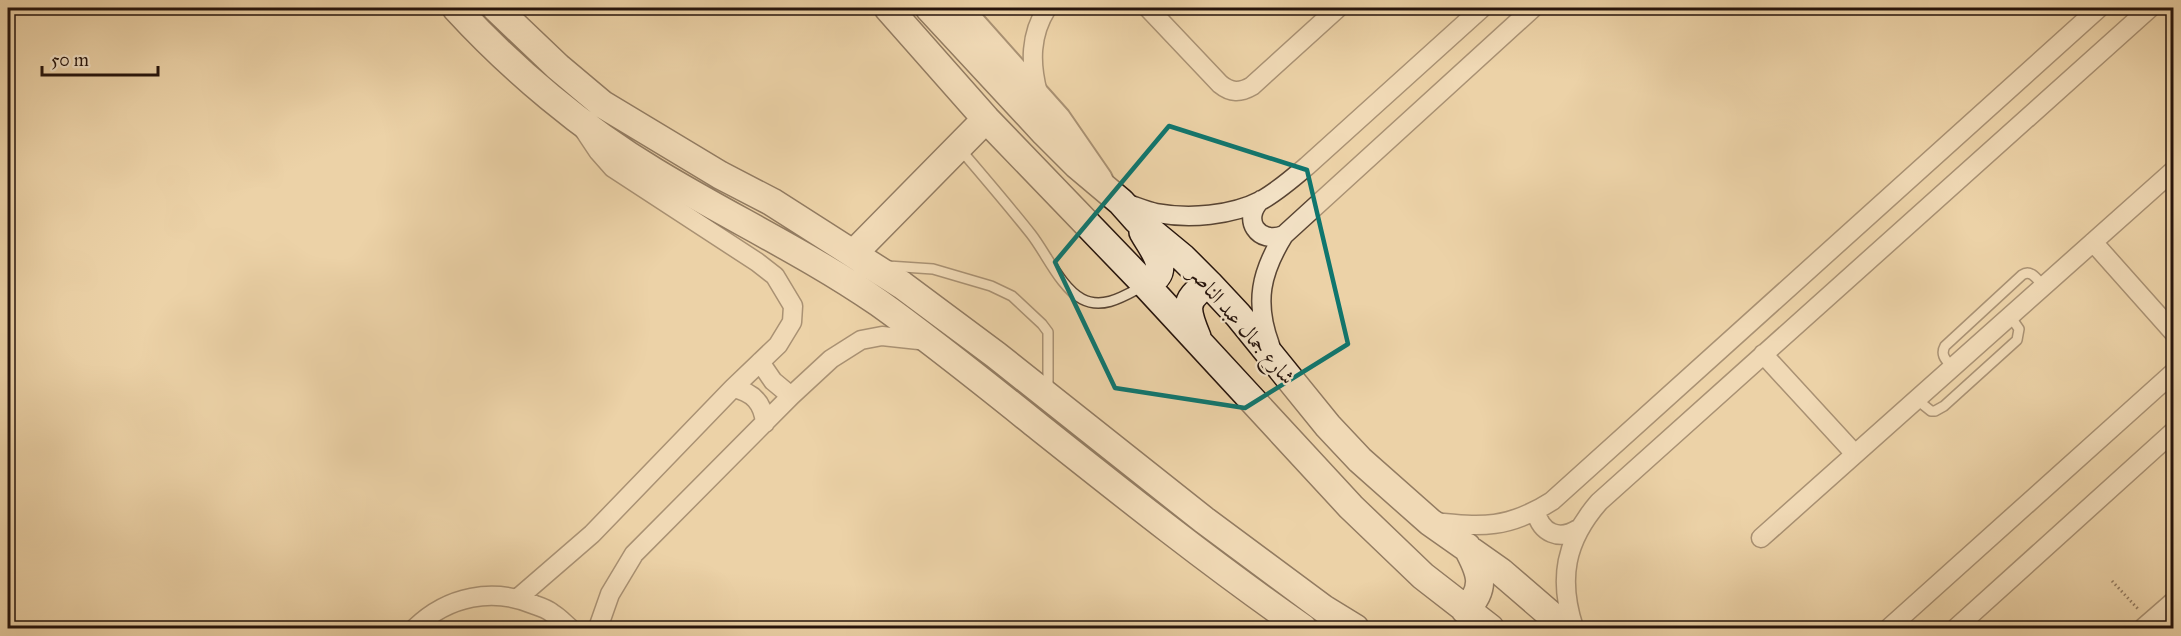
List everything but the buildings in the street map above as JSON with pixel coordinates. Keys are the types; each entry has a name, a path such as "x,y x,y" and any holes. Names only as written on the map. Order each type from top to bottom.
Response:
{"main road":[{"path":"456,8 501,52 577,119 656,173 761,231 849,284 931,341 1254,594 1303,628"},
{"path":"496,8 549,59 602,104 720,175 772,202 864,259 949,319 1213,527 1317,619 1355,628"},
{"name":"شارع جمال عبد الناصر","path":"888,8 986,119 1145,285 1351,507 1423,576 1490,628"},
{"name":"شارع جمال عبد الناصر","path":"929,8 1037,124 1209,284 1238,315 1328,426 1360,460 1430,522 1501,572 1566,628"},
{"path":"864,259 958,147 986,119"},
{"path":"1123,206 1159,260 1161,268 1158,276 1145,285"},
{"path":"1202,347 1188,312 1189,302 1194,294 1209,284"},
{"path":"1465,610 1472,603 1480,585 1476,565 1466,546"}],"street":[{"path":"961,8 1038,93 1123,206 1181,216 1208,215 1261,200 1299,172 1482,8"},
{"path":"1038,93 1033,75 1032,55 1035,36 1047,8"},
{"path":"1148,8 1220,84 1236,92 1252,86 1338,8"},
{"path":"1277,363 1262,326 1260,302 1263,278 1271,256 1284,235 1533,8"},
{"path":"1430,522 1478,526 1517,520 1536,512 1570,487 2099,8"},
{"path":"1574,628 1567,606 1565,580 1567,563 1578,530 1599,502 2150,8"},
{"path":"2060,44 2082,68"},
{"path":"518,598 592,534 733,388 778,345 792,322 793,306 775,276 758,262 613,168 598,151 577,119"},
{"path":"1761,538 2174,170"},
{"path":"1261,200 1253,212 1257,232 1270,238 1284,235"},
{"path":"2093,242 2174,333"},
{"path":"1755,320 1769,348 1855,454"},
{"path":"598,628 610,594 634,554 791,396 831,359 861,340 882,336 931,341"},
{"path":"759,362 773,381 791,396"},
{"path":"1889,628 2174,372"},
{"path":"733,388 753,395 760,403 765,423"},
{"path":"1956,628 2174,431"},
{"path":"1536,512 1542,526 1555,535 1571,534 1578,530"},
{"path":"415,628 427,616 455,601 486,595 518,598 552,612 570,628"},
{"path":"2147,625 2174,601"}],"lane":[{"path":"958,147 1033,236 1066,284 1082,299 1099,304 1116,300 1145,285"},
{"path":"864,259 933,269 991,286 1012,296 1048,332 1050,368 1048,396"},
{"path":"1952,367 1943,357 1942,351 1945,346 2022,275 2031,274 2043,286"},
{"path":"1916,399 1926,409 1935,411 1961,390 2017,340 2019,329 2010,316"}],"path":[{"path":"2112,581 2147,625"}],"highlighted area":[{"path":"1169,126 1307,170 1348,344 1245,408 1115,388 1055,262"}]}
